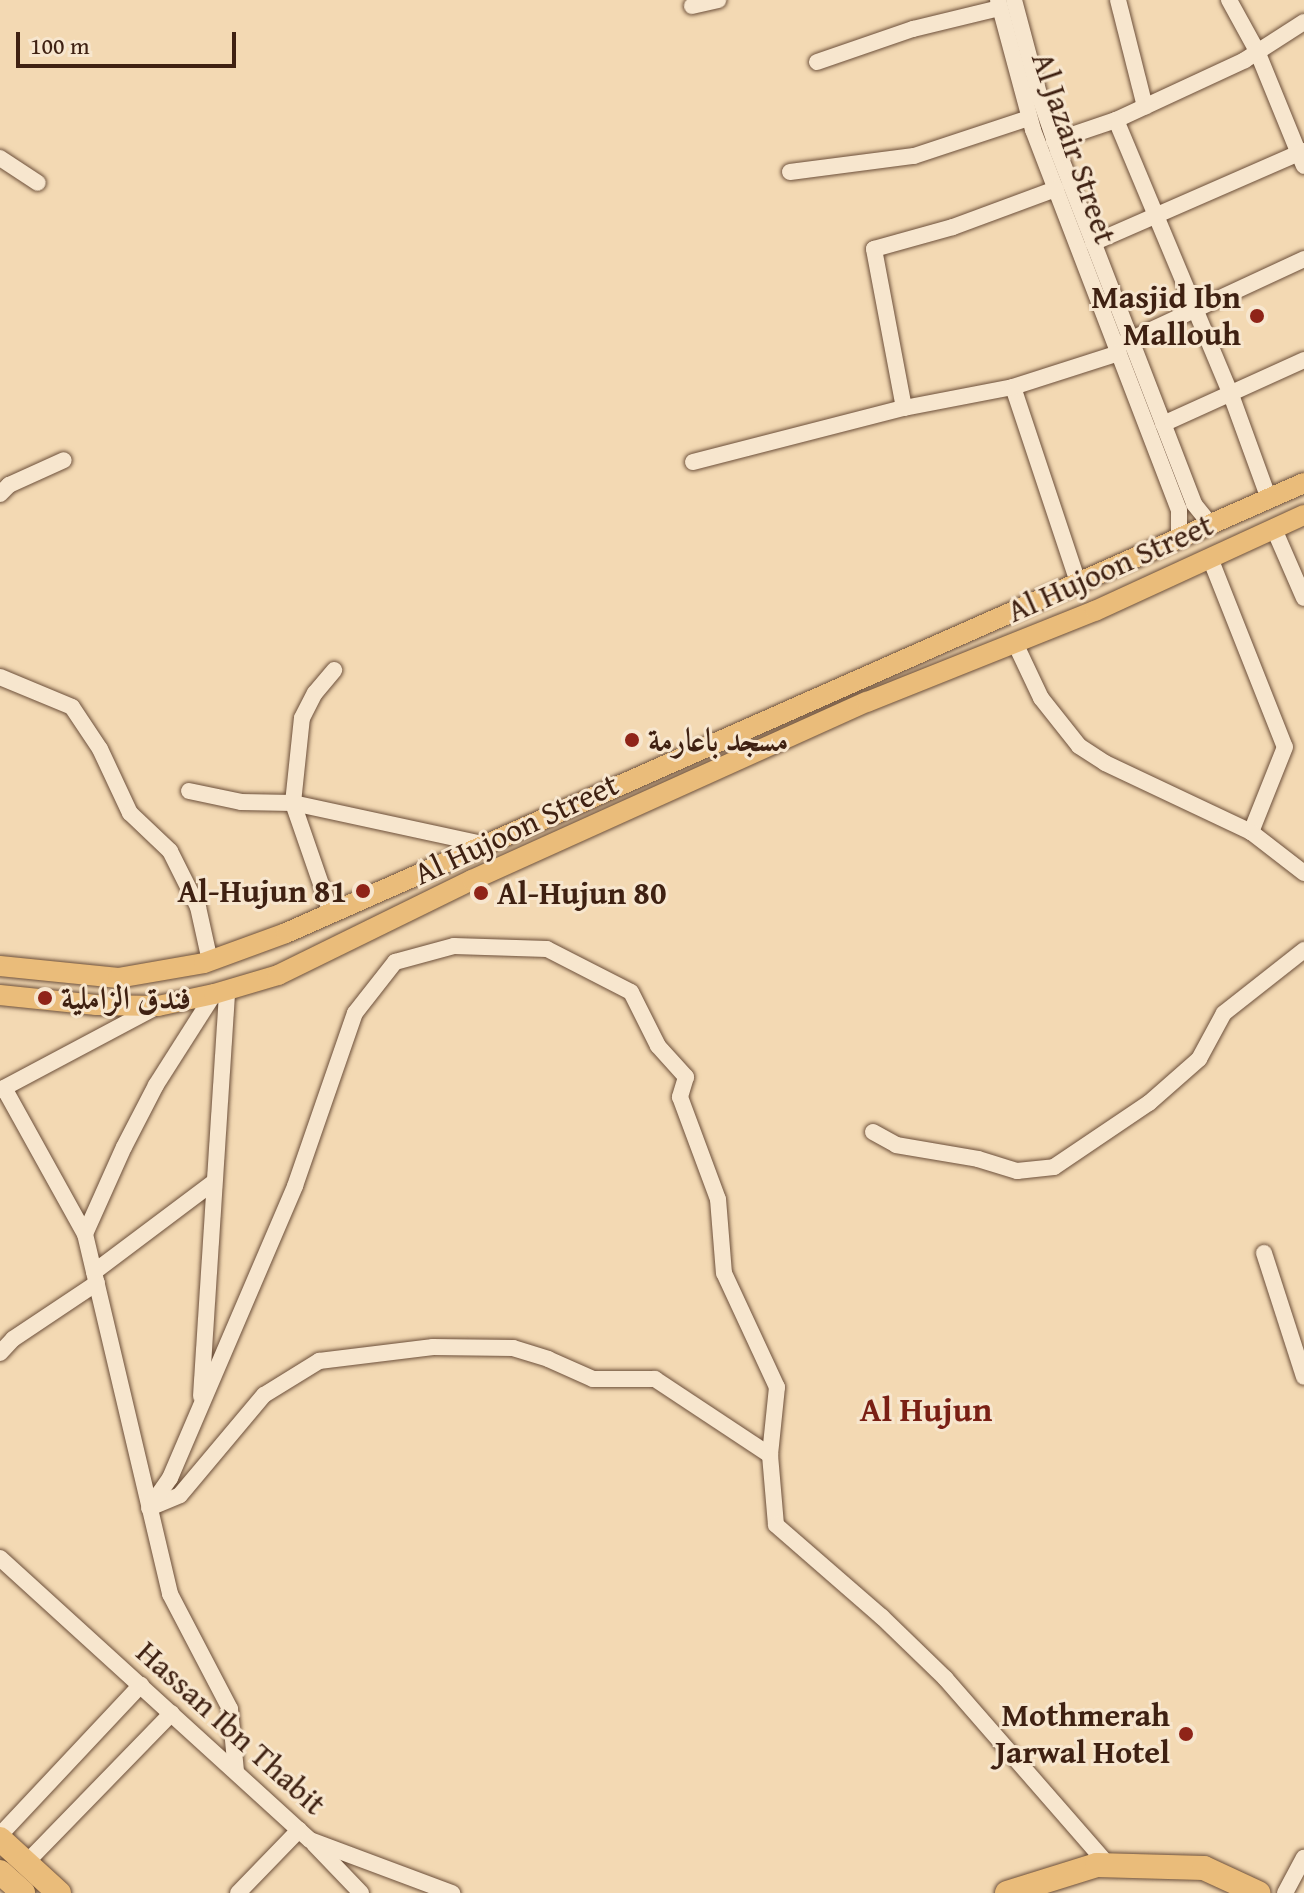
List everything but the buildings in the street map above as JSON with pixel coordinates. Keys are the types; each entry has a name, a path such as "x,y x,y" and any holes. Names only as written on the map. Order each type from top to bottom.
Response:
{"highway":[{"path":"0,1837 59,1893"},
{"path":"1007,1893 1097,1865 1204,1868 1258,1893"},
{"path":"0,1872 23,1893"}],"main road":[{"name":"Al Hujoon Street","path":"0,966 118,978 210,961 331,913 1304,483"},
{"name":"Al Hujoon Street","path":"0,995 96,1005 158,1006 278,975 472,880 867,702 1015,643 1304,515"}],"street":[{"path":"692,6 718,0"},
{"path":"1118,0 1145,107"},
{"path":"1093,243 1303,157 1257,51 1229,0"},
{"path":"817,62 913,29 1004,3"},
{"name":"Al Jazair Street","path":"1004,3 1029,118 1056,189 1122,346 1163,424 1196,510 1210,524"},
{"name":"Al Jazair Street","path":"1004,3 1093,243 1122,346 1181,516 1179,538"},
{"path":"1054,141 1145,107 1257,51 1304,22"},
{"path":"790,172 914,156 1029,118"},
{"path":"1116,120 1197,310 1269,499"},
{"path":"0,158 38,183"},
{"path":"904,408 874,249 953,227 1056,189"},
{"path":"693,462 904,408 1013,387 1122,346 1304,259"},
{"path":"1163,424 1304,360"},
{"path":"1013,387 1079,585"},
{"path":"0,494 9,485 64,460"},
{"path":"1274,529 1304,598"},
{"path":"1210,558 1285,747 1251,832"},
{"path":"1015,643 1041,698 1079,746 1105,763 1251,832 1304,873"},
{"path":"331,913 293,803 302,718 315,693 334,670"},
{"path":"0,677 72,707 100,749 130,813 170,851 198,907 210,961"},
{"path":"189,791 241,802 293,803 483,844"},
{"path":"149,1508 170,1478 295,1186 355,1013 395,962 454,946 547,949 631,992 658,1046 686,1077 680,1097 718,1199 724,1273 777,1387 770,1455 776,1525 882,1617 945,1678 1108,1865"},
{"path":"873,1132 896,1145 978,1159 1017,1171 1054,1167 1149,1103 1199,1059 1224,1013 1304,950"},
{"path":"200,1407 214,1182 220,992"},
{"path":"85,1234 156,1085 220,992"},
{"path":"158,1006 2,1089 85,1234 170,1594 230,1709 236,1771"},
{"path":"0,1353 13,1339 96,1278 214,1182"},
{"path":"1264,1253 1304,1377"},
{"path":"149,1508 180,1495 264,1395 319,1361 433,1347 513,1348 593,1379 655,1379 770,1455"},
{"name":"Hassan Ibn Thabit","path":"3,1567 141,1685 304,1835 452,1893"},
{"path":"0,1837 141,1685"},
{"path":"26,1863 172,1713"},
{"path":"238,1893 304,1835 361,1893"},
{"path":"1285,1893 1304,1858"},
{"path":"406,1876 427,1893"}],"place":[{"name":"Masjid Ibn Mallouh","path":"1257,316"},
{"name":"مسجد باعارمة","path":"632,740"},
{"name":"Al-Hujun 81","path":"363,891"},
{"name":"Al-Hujun 80","path":"481,893"},
{"name":"فندق الزاملية","path":"45,998"},
{"name":"Mothmerah Jarwal Hotel","path":"1186,1734"}],"district":[{"name":"Al Hujun","path":"926,1409"}]}
